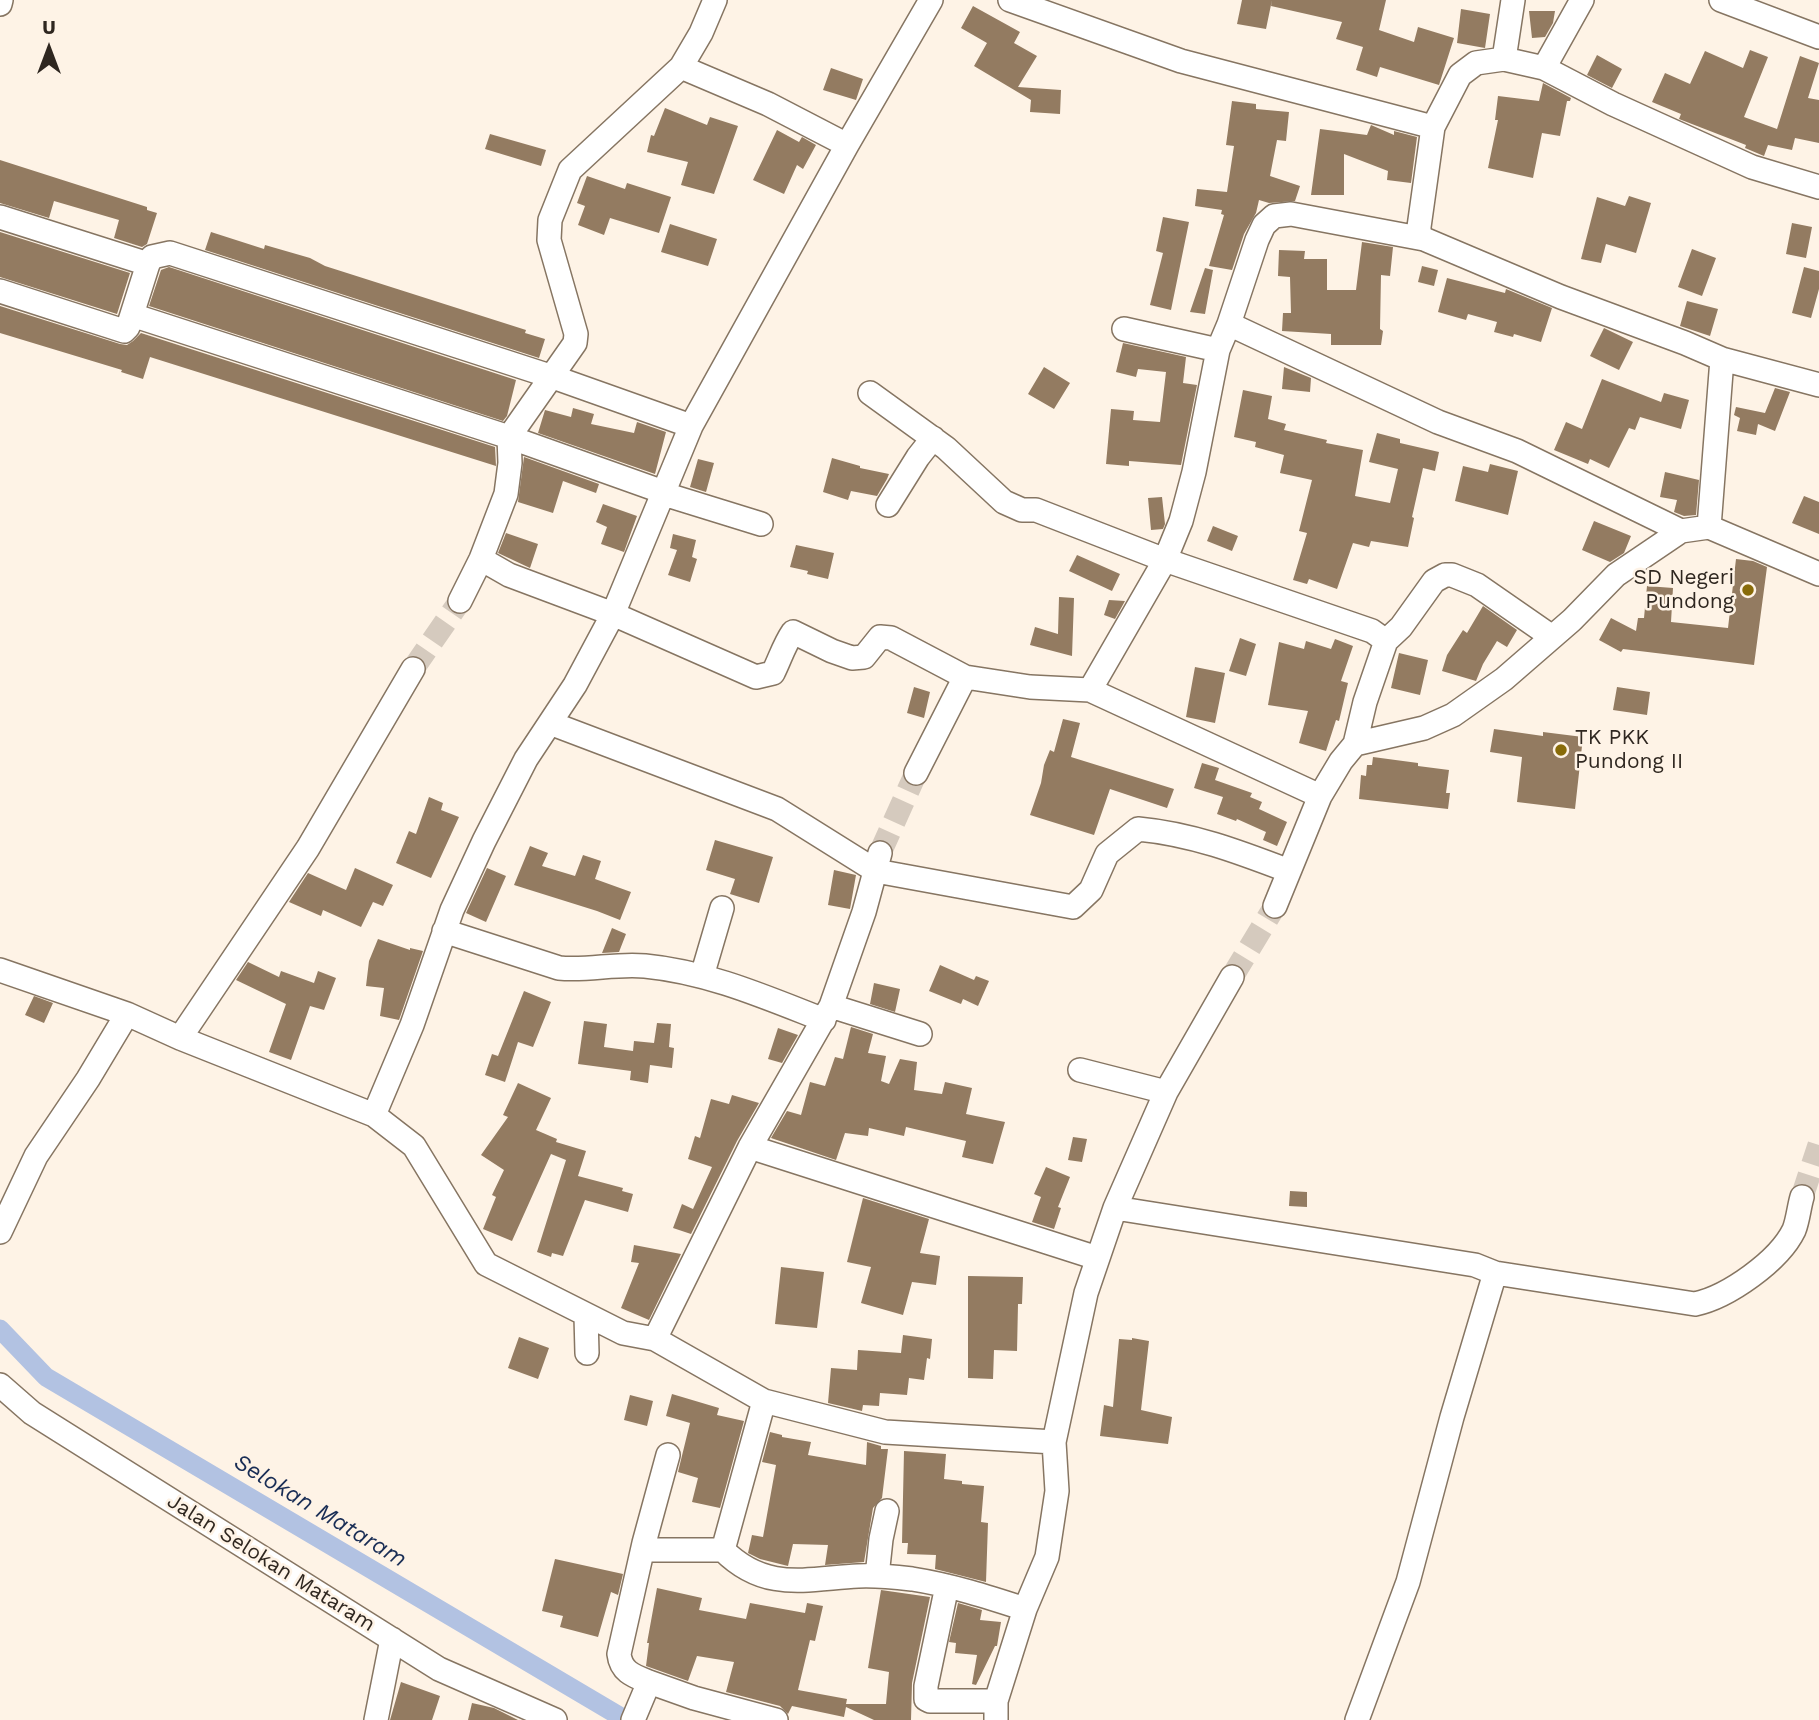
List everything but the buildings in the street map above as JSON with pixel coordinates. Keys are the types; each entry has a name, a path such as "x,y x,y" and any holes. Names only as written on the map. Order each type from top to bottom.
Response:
{"street":[{"path":"460,601 481,559 506,494 510,463 509,437 553,377 576,339 549,240 550,220 570,170 681,67 701,33 715,0"},
{"path":"374,1115 412,1025 444,931 490,830 526,759 575,685 613,614 691,426 847,145 932,0"},
{"path":"1010,0 1181,61 1433,127"},
{"path":"1504,59 1513,0"},
{"path":"1544,68 1582,0"},
{"path":"1721,0 1819,37"},
{"path":"1423,239 1419,234 1419,227 1433,127 1460,75 1476,63 1504,59 1544,68 1613,104 1752,167 1819,187"},
{"path":"681,67 768,104 847,145"},
{"path":"1090,690 1165,560 1181,521 1194,472 1218,350 1257,240 1264,225 1274,216 1291,214 1423,239 1561,297 1722,359 1819,386"},
{"path":"0,217 148,264"},
{"path":"0,291 124,331 128,327 152,257 170,253 553,377 691,426"},
{"path":"132,315 509,437 664,494 761,524"},
{"path":"1229,324 1438,422 1517,451 1681,531"},
{"path":"1124,328 1218,350"},
{"path":"1709,527 1722,359"},
{"path":"870,393 933,438 1004,502 1022,510 1036,510 1165,560 1372,631 1386,641"},
{"path":"888,505 933,438"},
{"path":"1355,744 1424,728 1453,715 1504,679 1616,575 1681,531 1709,527 1819,574"},
{"path":"481,559 509,575 613,614 756,677 773,673 781,659 785,643 793,632 852,658 864,657 880,637 891,638 965,677 1030,687 1090,690 1320,796"},
{"path":"1275,906 1320,796 1341,761 1355,744 1365,702 1386,641 1401,627 1434,581 1445,575 1452,575 1477,585 1552,637"},
{"path":"180,1038 308,848 413,669"},
{"path":"916,773 965,677"},
{"path":"550,723 777,809 878,862 1073,907 1091,890 1107,854 1138,829 1174,833 1222,846 1289,871"},
{"path":"655,1339 750,1147 827,1013 864,912 878,862"},
{"path":"702,976 722,908"},
{"path":"444,931 559,968 577,970 624,965 647,966 702,976 827,1013 920,1034"},
{"path":"0,970 127,1014 180,1038 374,1115 414,1146 486,1264 623,1333 655,1339 764,1401 885,1433 1054,1442"},
{"path":"947,1586 926,1686 926,1699 996,1710 1025,1609 1047,1556 1057,1492 1054,1442 1086,1293 1097,1258 1115,1208 1166,1092 1232,977"},
{"path":"0,1232 36,1156 88,1079 127,1014"},
{"path":"1080,1070 1166,1092"},
{"path":"750,1147 1097,1258"},
{"path":"1115,1208 1475,1265 1495,1273 1695,1304 1710,1301 1756,1273 1775,1256 1794,1230 1802,1198"},
{"path":"1357,1720 1408,1582 1452,1417 1495,1273"},
{"path":"586,1316 587,1353"},
{"name":"Jalan Selokan Mataram","path":"0,1385 32,1413 439,1669 555,1720"},
{"path":"723,1550 764,1401"},
{"path":"668,1455 619,1654 624,1668 646,1688 776,1720"},
{"path":"877,1576 887,1511"},
{"path":"643,1550 723,1550 750,1572 781,1581 877,1576 947,1586 1025,1609"},
{"path":"376,1720 391,1639"},
{"path":"633,1720 646,1688"}],"waterway":[{"name":"Selokan Mataram","path":"0,1329 46,1377 626,1720"}],"tunnel":[{"path":"413,669 460,601"},
{"path":"880,853 916,773"},
{"path":"1232,977 1275,906"},
{"path":"1802,1197 1819,1145"}],"place":[{"name":"SD Negeri Pundong","path":"1748,590"},
{"name":"TK PKK Pundong II","path":"1561,750"}]}
